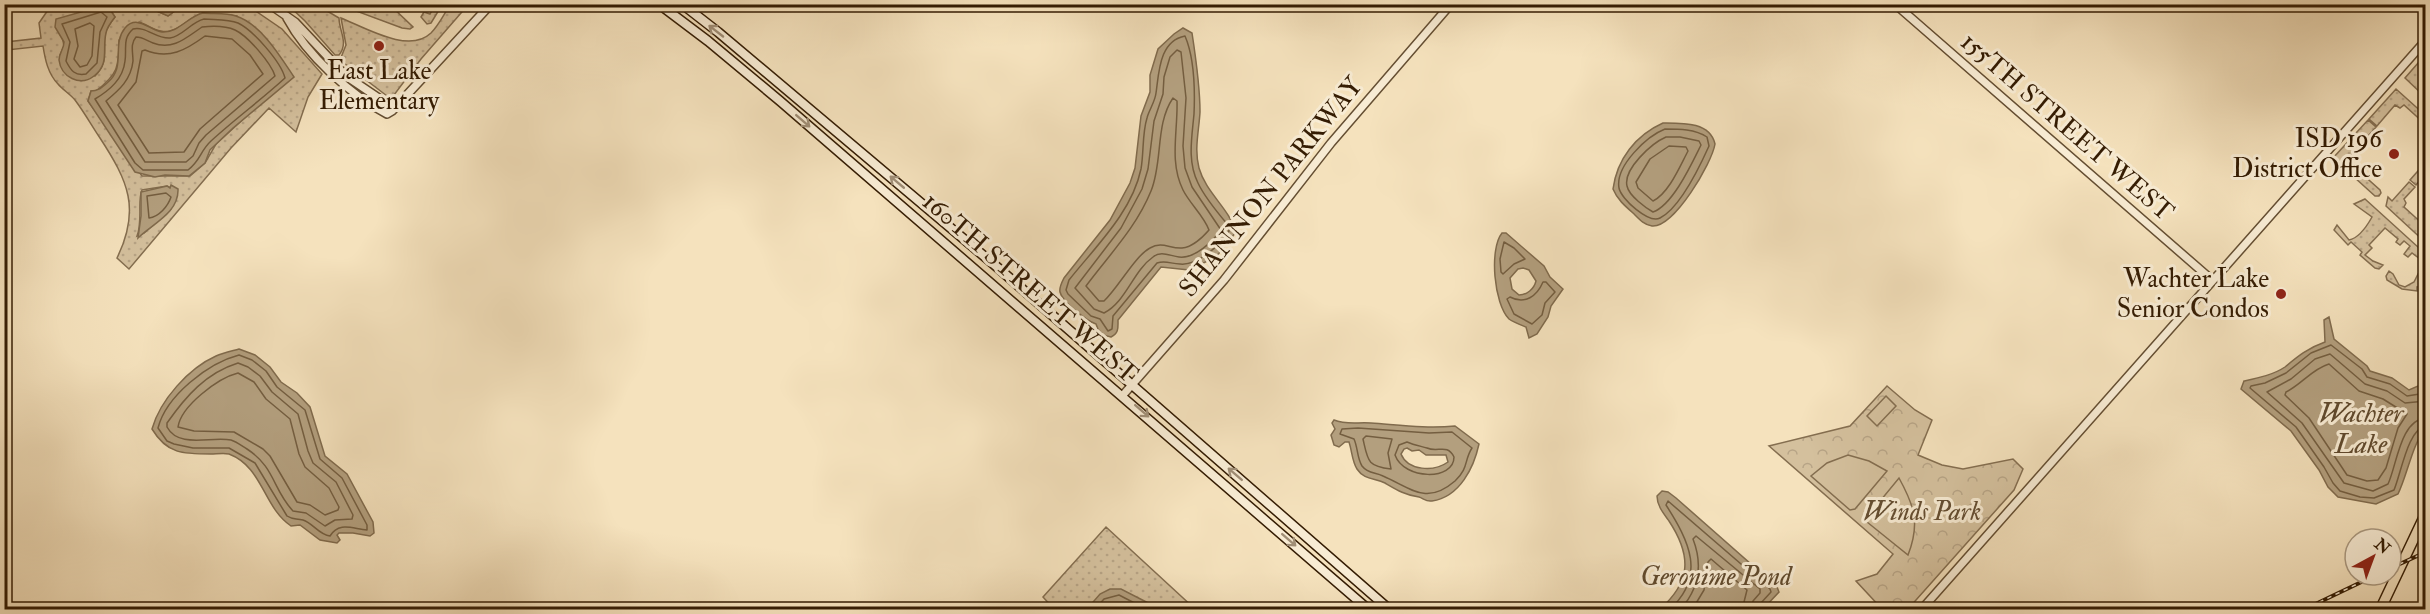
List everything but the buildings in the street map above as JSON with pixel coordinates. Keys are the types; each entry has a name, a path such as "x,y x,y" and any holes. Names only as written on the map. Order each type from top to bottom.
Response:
{"main road":[{"name":"160TH STREET WEST","path":"659,4 708,41 1123,395 1369,609"},
{"name":"160TH STREET WEST","path":"682,4 794,95 1390,609"},
{"path":"708,41 727,51 786,99 791,99 794,95"},
{"path":"2380,609 2426,513"}],"street":[{"path":"269,4 296,22 337,67 365,90 389,103 404,98 492,4"},
{"name":"SHANNON PARKWAY","path":"1123,395 1230,273 1331,142 1451,4"},
{"name":"155TH STREET WEST","path":"1895,4 2212,280"},
{"path":"1921,609 2426,40"}],"green space":[{"path":"63,5 143,5 168,16 183,5 247,5 282,29 322,74 308,97 296,132 269,108 231,148 129,269 117,258 128,225 130,210 128,196 110,153 73,98 52,76 43,46 7,50 6,42 41,38 39,23 48,10","holes":["104,6 115,17 106,31 104,61 95,76 60,55 64,46 62,35","203,13 237,16 249,114 216,144 205,163 190,176 142,176 88,101 91,91 96,91 113,75 118,64 119,40 139,22 167,32","167,186 171,188 171,209 144,233 137,236 142,190"]},
{"path":"288,5 317,5 339,18 343,46 339,55 335,55"},
{"path":"346,5 390,5 413,27 402,28 348,8"},
{"path":"435,5 442,5 431,23 427,24 421,17 424,12 430,14"},
{"path":"450,5 468,5 421,59 391,99 340,60 346,45 341,18 387,37 411,41 422,39 431,33"},
{"path":"2425,55 2425,97 2405,78"},
{"path":"2396,89 2425,115 2425,124 2404,105 2400,108 2395,105 2377,126 2369,119"},
{"path":"2368,120 2376,127 2349,158 2353,162 2351,164 2380,190 2379,196 2375,196 2333,158"},
{"path":"2425,163 2425,174 2416,185 2410,180"},
{"path":"2409,182 2415,187 2404,199 2406,203 2404,207 2425,226 2425,242 2386,206 2388,197 2392,201"},
{"path":"2365,199 2425,251 2425,286 2417,287 2417,291 2402,289 2387,280 2386,276 2389,271 2399,285 2405,287 2414,282 2424,262 2412,253 2408,257 2404,254 2410,246 2404,241 2400,245 2396,242 2398,239 2385,228 2369,245 2372,248 2365,255 2383,265 2379,269 2360,255 2362,252 2351,242 2348,245 2334,230 2337,225 2349,240 2365,228 2372,217 2354,204"},
{"name":"Winds Park","path":"1887,386 1915,410 1932,420 1918,455 1942,465 1963,469 2013,459 2023,469 2014,490 1908,609 1882,609 1856,581 1877,574 1893,554 1769,446 1850,426"},
{"path":"1886,396 1896,406 1877,426 1867,416"},
{"path":"1848,455 1869,461 1887,471 1855,509 1850,510 1811,476 1827,463"},
{"path":"1899,478 1909,498 1914,516 1914,534 1908,555 1867,522 1867,517"},
{"path":"1106,527 1195,609 1054,609 1043,597"}],"water":[{"path":"143,5 183,5 168,16"},
{"path":"102,6 111,11 115,17 109,25 105,39 104,61 94,76 83,81 77,80 67,75 61,66 59,58 64,42 55,27 56,19"},
{"path":"203,13 236,16 254,26 262,33 294,77 233,128 210,150 205,163 189,176 155,177 135,172 88,101 91,91 101,88 113,77 118,63 121,35 130,24 139,23 157,31 168,32"},
{"path":"1183,28 1192,33 1198,72 1199,168 1202,177 1233,223 1236,232 1216,257 1189,270 1161,267 1118,320 1118,330 1111,337 1103,335 1096,324 1070,306 1060,292 1060,286 1110,220 1130,183 1135,168 1141,116 1150,92 1150,75 1158,49"},
{"path":"1663,123 1695,125 1708,131 1715,144 1707,165 1691,193 1671,217 1661,224 1652,226 1646,224 1627,208 1613,189 1623,158 1629,149 1644,134"},
{"path":"171,185 178,189 174,205 164,217 138,238 141,192 167,186 170,188"},
{"path":"1502,233 1506,233 1544,266 1550,277 1563,289 1551,306 1548,317 1537,334 1529,338 1526,327 1509,319 1500,301 1495,276 1498,241","holes":["1518,269 1529,270 1536,281 1535,284 1527,293 1519,295 1512,289 1510,278"]},
{"name":"Wachter Lake","path":"2329,317 2334,339 2370,371 2392,378 2409,390 2418,386 2425,388 2425,430 2417,443 2401,487 2398,494 2376,504 2338,497 2328,487 2319,470 2291,431 2241,389 2244,381 2276,372 2308,350 2325,342 2324,320"},
{"path":"239,349 255,355 270,367 281,382 297,393 310,407 325,456 347,474 373,522 374,533 370,536 339,533 337,535 340,540 337,543 320,540 300,525 291,526 274,509 256,477 240,460 229,454 192,454 177,451 164,443 152,429 169,396 186,377 206,361"},
{"path":"1334,420 1348,423 1424,427 1455,426 1479,444 1469,471 1458,487 1442,498 1428,501 1405,494 1360,473 1355,466 1349,442 1339,447 1334,445 1331,435 1335,429 1332,423","holes":["1407,448 1412,451 1419,450 1426,455 1446,455 1448,462 1436,467 1415,467 1404,460 1401,454"]},
{"name":"Geronime Pond","path":"1662,491 1676,498 1777,587 1779,592 1763,609 1660,609 1678,589 1685,568 1682,546 1658,503 1657,496"},
{"path":"1110,589 1121,589 1160,609 1087,609 1100,594"}],"railway":[{"path":"2403,563 2426,552"},
{"path":"2303,610 2351,587"}],"place":[{"name":"East Lake Elementary","path":"379,46"},
{"name":"ISD 196 District Office","path":"2394,154"},
{"name":"Wachter Lake Senior Condos","path":"2281,294"}]}
